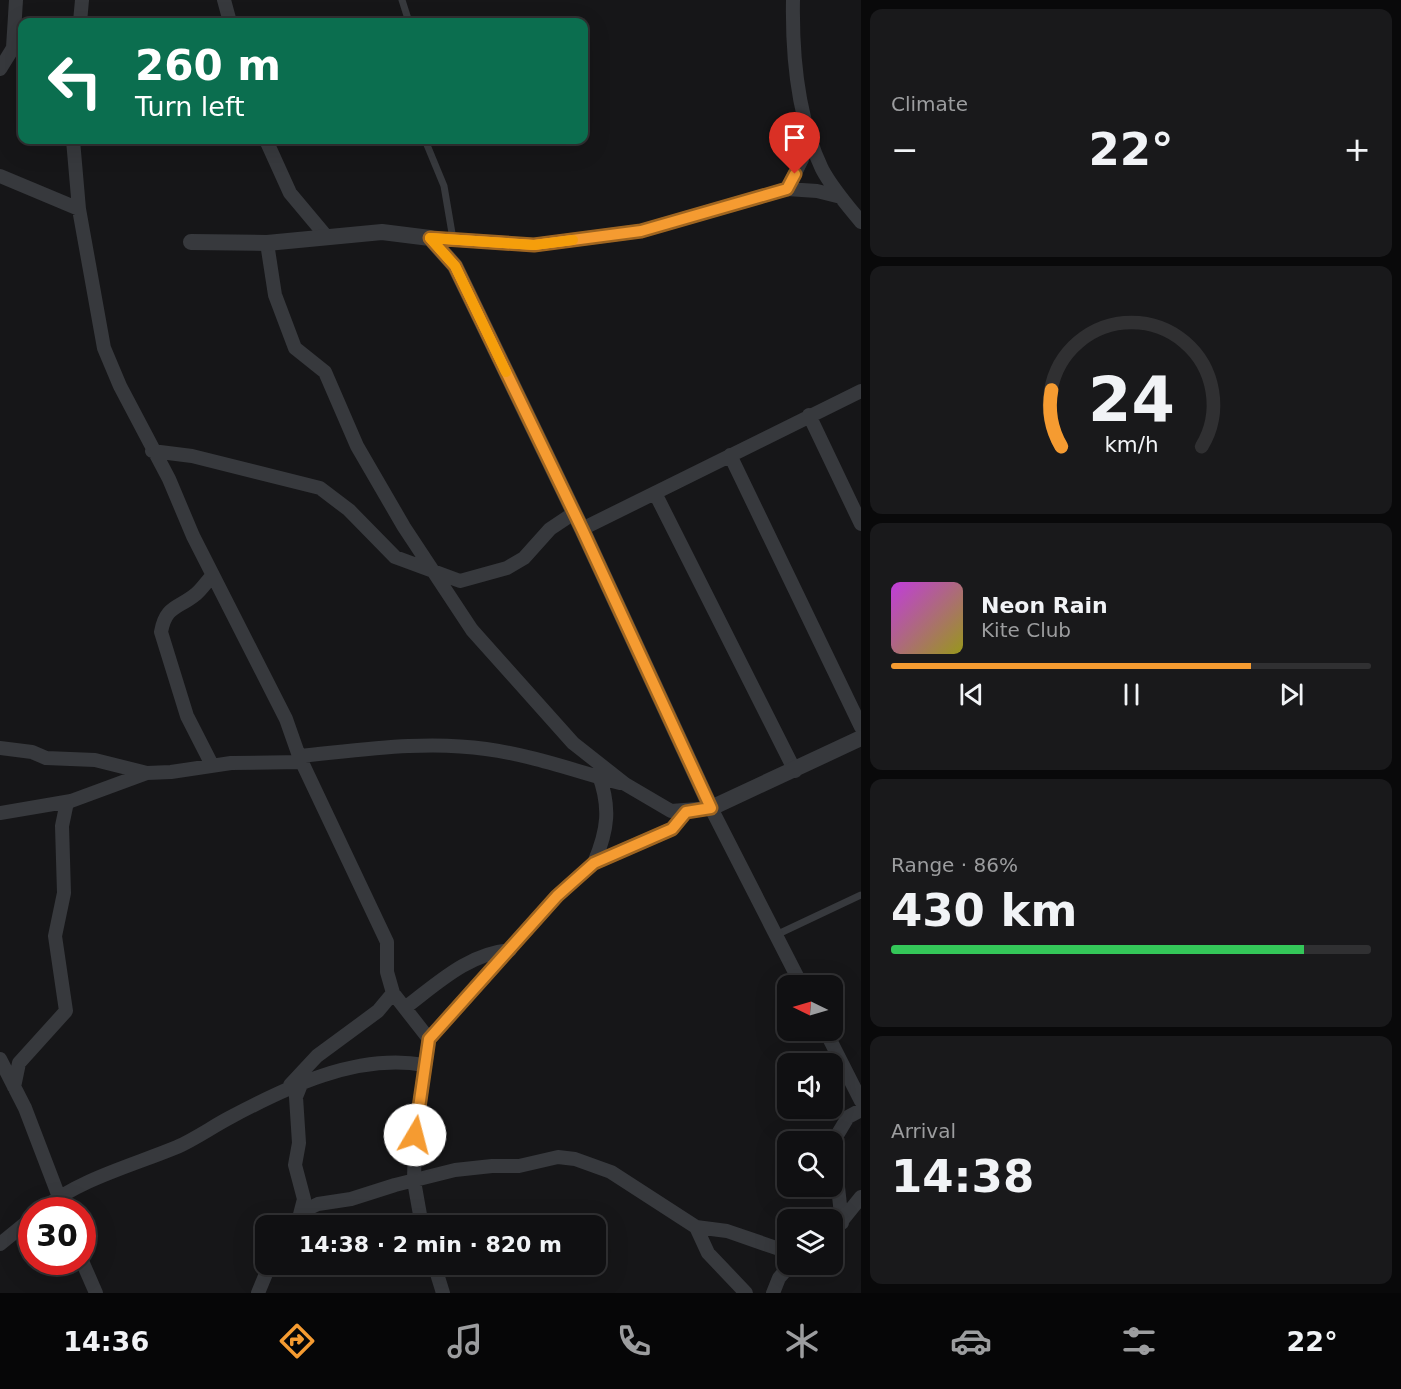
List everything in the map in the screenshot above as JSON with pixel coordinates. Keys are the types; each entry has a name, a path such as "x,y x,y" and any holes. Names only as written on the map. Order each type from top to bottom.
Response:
{"street":[{"path":"0,69 13,48 16,0"},
{"path":"80,18 82,0"},
{"path":"224,0 229,18"},
{"path":"793,0 792,30 808,134 823,170 861,222"},
{"path":"787,189 802,159 808,134"},
{"path":"73,144 79,209 104,348 152,451 169,479 178,506 286,719 301,759 387,942 387,972 393,993 406,1006 429,1039"},
{"path":"268,144 290,193 326,236"},
{"path":"0,176 79,209"},
{"path":"191,242 267,243 382,232 430,238 534,245 641,231 787,189 817,191 841,197"},
{"path":"430,238 455,266 582,529 711,808 796,975"},
{"path":"267,243 275,295 295,348 325,372 357,446 404,527 472,630 573,742 592,759 625,784 671,812 686,812 711,808 795,771 861,738"},
{"path":"582,529 861,391"},
{"path":"808,416 861,524"},
{"path":"152,451 192,456 320,488 349,510 395,557 460,581 507,568 524,558 550,529 574,513"},
{"path":"730,455 861,727"},
{"path":"655,492 795,771"},
{"path":"212,765 187,716 161,632 163,619 171,609 196,594 213,575"},
{"path":"0,748 32,752 46,758 95,760 147,773 171,772 212,765 301,759 381,748 446,745 488,749 625,784"},
{"path":"592,759 605,791 607,812 605,837 594,863"},
{"path":"0,813 67,802 147,773"},
{"path":"14,1087 18,1064 66,1011 56,936 63,893 62,826 67,802"},
{"path":"420,1215 414,1181 415,1135 429,1039 557,896 594,863 672,829 686,812"},
{"path":"406,1006 460,966 488,952 510,950"},
{"path":"284,1091 317,1056 378,1011 393,993"},
{"path":"831,1041 861,1101"},
{"path":"1,1063 52,1173 58,1196 134,1162 178,1146 302,1082 384,1061 424,1065"},
{"path":"1,1063 18,1064"},
{"path":"301,1215 304,1198 295,1165 299,1143 296,1097 302,1082"},
{"path":"836,1209 833,1142 848,1117 861,1110"},
{"path":"303,1211 318,1204 351,1199 455,1170 519,1166 558,1157 575,1159 628,1182 651,1201 696,1227 727,1231 777,1248"},
{"path":"843,1220 861,1197"},
{"path":"696,1227 708,1253 746,1293"},
{"path":"0,1244 18,1229"},
{"path":"88,1275 96,1293"},
{"path":"258,1293 265,1275"},
{"path":"437,1275 443,1293"},
{"path":"773,1293 782,1275"}],"lane":[{"path":"402,0 408,18"},
{"path":"427,144 444,186 453,239"},
{"path":"776,935 861,895"}],"slow traffic":[{"path":"506,372 455,266 430,238 534,245 573,240"}],"route":[{"path":"415,1135 429,1039 557,896 594,863 672,829 686,812 711,808 582,529 455,266 430,238 534,245 641,231 787,189 795,174"}]}
